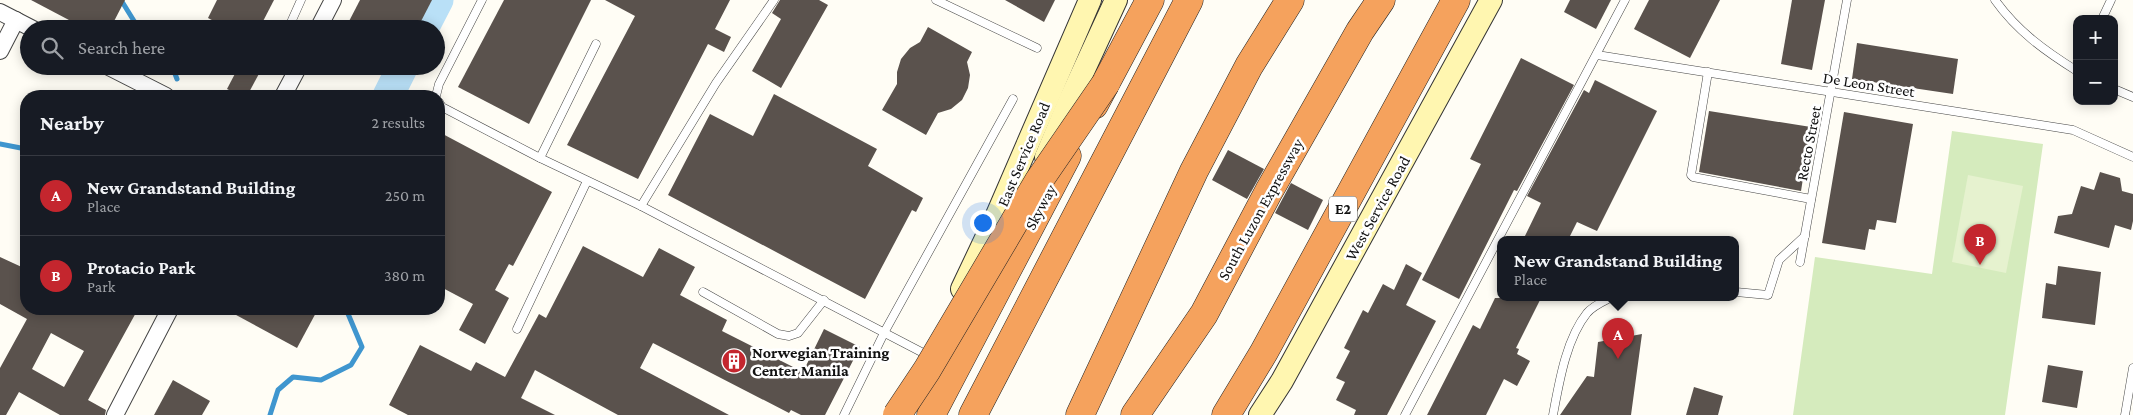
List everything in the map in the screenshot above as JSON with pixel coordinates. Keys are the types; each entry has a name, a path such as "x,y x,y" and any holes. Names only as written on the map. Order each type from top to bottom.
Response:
{"highway":[{"name":"Skyway","path":"930,415 1150,0"},
{"path":"973,415 1189,0"},
{"path":"1080,415 1194,171 1249,66 1290,0"},
{"name":"South Luzon Expressway","path":"1135,415 1204,314 1269,191 1380,0"},
{"name":"E2","path":"1226,415 1264,352 1456,0"},
{"path":"896,415 927,370 1038,182 1106,83"}],"main road":[{"name":"East Service Road","path":"930,415 1020,221 1090,0"},
{"name":"East Service Road","path":"902,415 997,215 1059,96 1116,0"},
{"name":"West Service Road","path":"1260,415 1282,381 1491,0"}],"street":[{"path":"323,20 333,0"},
{"path":"0,12 20,22"},
{"path":"0,51 16,20"},
{"path":"125,75 154,90"},
{"path":"285,90 290,75"},
{"path":"115,415 167,315"}],"lane":[{"path":"292,20 301,0"},
{"path":"445,72 482,0"},
{"path":"641,206 716,83 774,0"},
{"path":"936,0 1038,48"},
{"path":"1500,236 1625,0"},
{"name":"Recto Street","path":"1800,262 1847,0"},
{"path":"1995,0 2042,50 2073,69"},
{"path":"2104,15 2111,0"},
{"path":"540,158 596,44"},
{"name":"De Leon Street","path":"1597,55 2073,130 2133,156"},
{"path":"1708,72 1691,175 1693,177 1811,199"},
{"path":"438,90 444,75"},
{"path":"2118,91 2133,98"},
{"path":"844,415 885,331 1013,98"},
{"path":"445,109 540,158 641,206 930,356"},
{"path":"517,329 588,181"},
{"path":"1739,292 1768,295 1779,260 1805,236"},
{"path":"1405,415 1497,242"},
{"path":"703,292 778,334 789,336 798,333 824,300"},
{"path":"1553,415 1560,376 1573,338 1587,313 1605,301"},
{"path":"2125,415 2133,368"}],"green space":[{"path":"1952,131 2043,144 2005,415 1793,415 1815,257 1932,274"},
{"path":"1968,175 2023,186 2006,273 1952,262"}],"building":[{"path":"31,0 125,0 115,20 69,20"},
{"path":"217,0 274,0 264,20 212,20 208,18"},
{"path":"360,0 432,0 422,20 350,20"},
{"path":"504,0 591,0 529,124 458,87"},
{"path":"605,0 730,0 715,29 731,37 724,52 708,44 638,179 567,145 635,16"},
{"path":"780,0 819,0 828,5 781,88 752,71 781,19 772,13"},
{"path":"1005,0 1055,0 1044,22"},
{"path":"1570,0 1611,0 1596,29 1564,12"},
{"path":"1649,0 1720,0 1690,58 1634,29"},
{"path":"1792,0 1825,0 1812,70 1781,64"},
{"path":"928,27 972,52 967,62 970,75 968,88 962,100 951,109 938,113 926,135 882,110 897,84 897,72 901,59 910,48 920,42"},
{"path":"1857,43 1958,59 1953,94 1852,79"},
{"path":"1521,58 1574,85 1517,191 1514,190 1459,299 1422,280 1481,164 1470,159"},
{"path":"234,75 258,75 250,90 227,89"},
{"path":"1595,80 1657,111 1597,231 1577,222 1570,236 1525,236 1541,203 1527,196 1584,90 1589,93"},
{"path":"774,94 877,149 868,166 923,198 916,212 912,210 865,299 668,195 710,114 753,136"},
{"path":"1709,111 1811,127 1801,191 1699,172"},
{"path":"1844,112 1913,124 1896,223 1877,220 1875,230 1869,229 1865,250 1822,243"},
{"path":"445,135 552,192 513,266 509,264 495,290 509,298 485,344 459,330 473,304 445,289"},
{"path":"1228,150 1264,169 1247,199 1212,180"},
{"path":"2100,172 2120,178 2122,191 2133,194 2131,230 2115,225 2109,248 2054,233 2058,216 2072,214 2081,186 2094,190"},
{"path":"1291,183 1323,200 1308,230 1275,213"},
{"path":"583,246 643,277 659,248 695,267 680,295 727,320 722,331 803,372 824,329 860,347 825,415 801,415 791,410 789,413 653,343 640,368 729,415 618,415 535,370 521,398 555,415 408,415 389,405 420,345 471,371 476,362 505,377 539,314 546,318"},
{"path":"0,257 20,266 20,315 135,315 88,400 106,410 105,415 60,415 19,392 6,415 0,415 0,368 27,319 0,304","holes":["51,333 84,351 64,387 32,369"]},
{"path":"1406,264 1422,273 1406,305 1436,321 1387,415 1354,415 1356,410 1336,400 1345,382 1336,378 1350,351 1344,348 1363,310 1368,313 1383,284 1394,290"},
{"path":"2058,266 2101,272 2095,325 2042,318 2046,283 2056,285"},
{"path":"1495,298 1497,298 1497,301 1540,301 1516,348 1519,349 1517,354 1530,361 1517,386 1504,379 1486,415 1427,415 1473,325 1480,329"},
{"path":"236,315 315,315 297,348"},
{"path":"1642,334 1631,415 1560,415 1587,376 1594,377 1598,342"},
{"path":"2048,365 2083,371 2077,408 2042,402"},
{"path":"173,380 210,401 202,415 154,415"},
{"path":"1694,387 1723,396 1718,415 1686,415"}],"waterway":[{"path":"121,0 133,20"},
{"path":"428,20 438,0"},
{"path":"175,75 177,79"},
{"path":"391,90 398,75"},
{"path":"0,144 20,148"},
{"path":"270,415 278,390 293,377 321,380 351,365 362,347 349,315"}],"place":[{"name":"Protacio Park","path":"1980,265"},
{"name":"New Grandstand Building","path":"1618,359"},
{"name":"Norwegian Training Center Manila","path":"734,361"}]}
